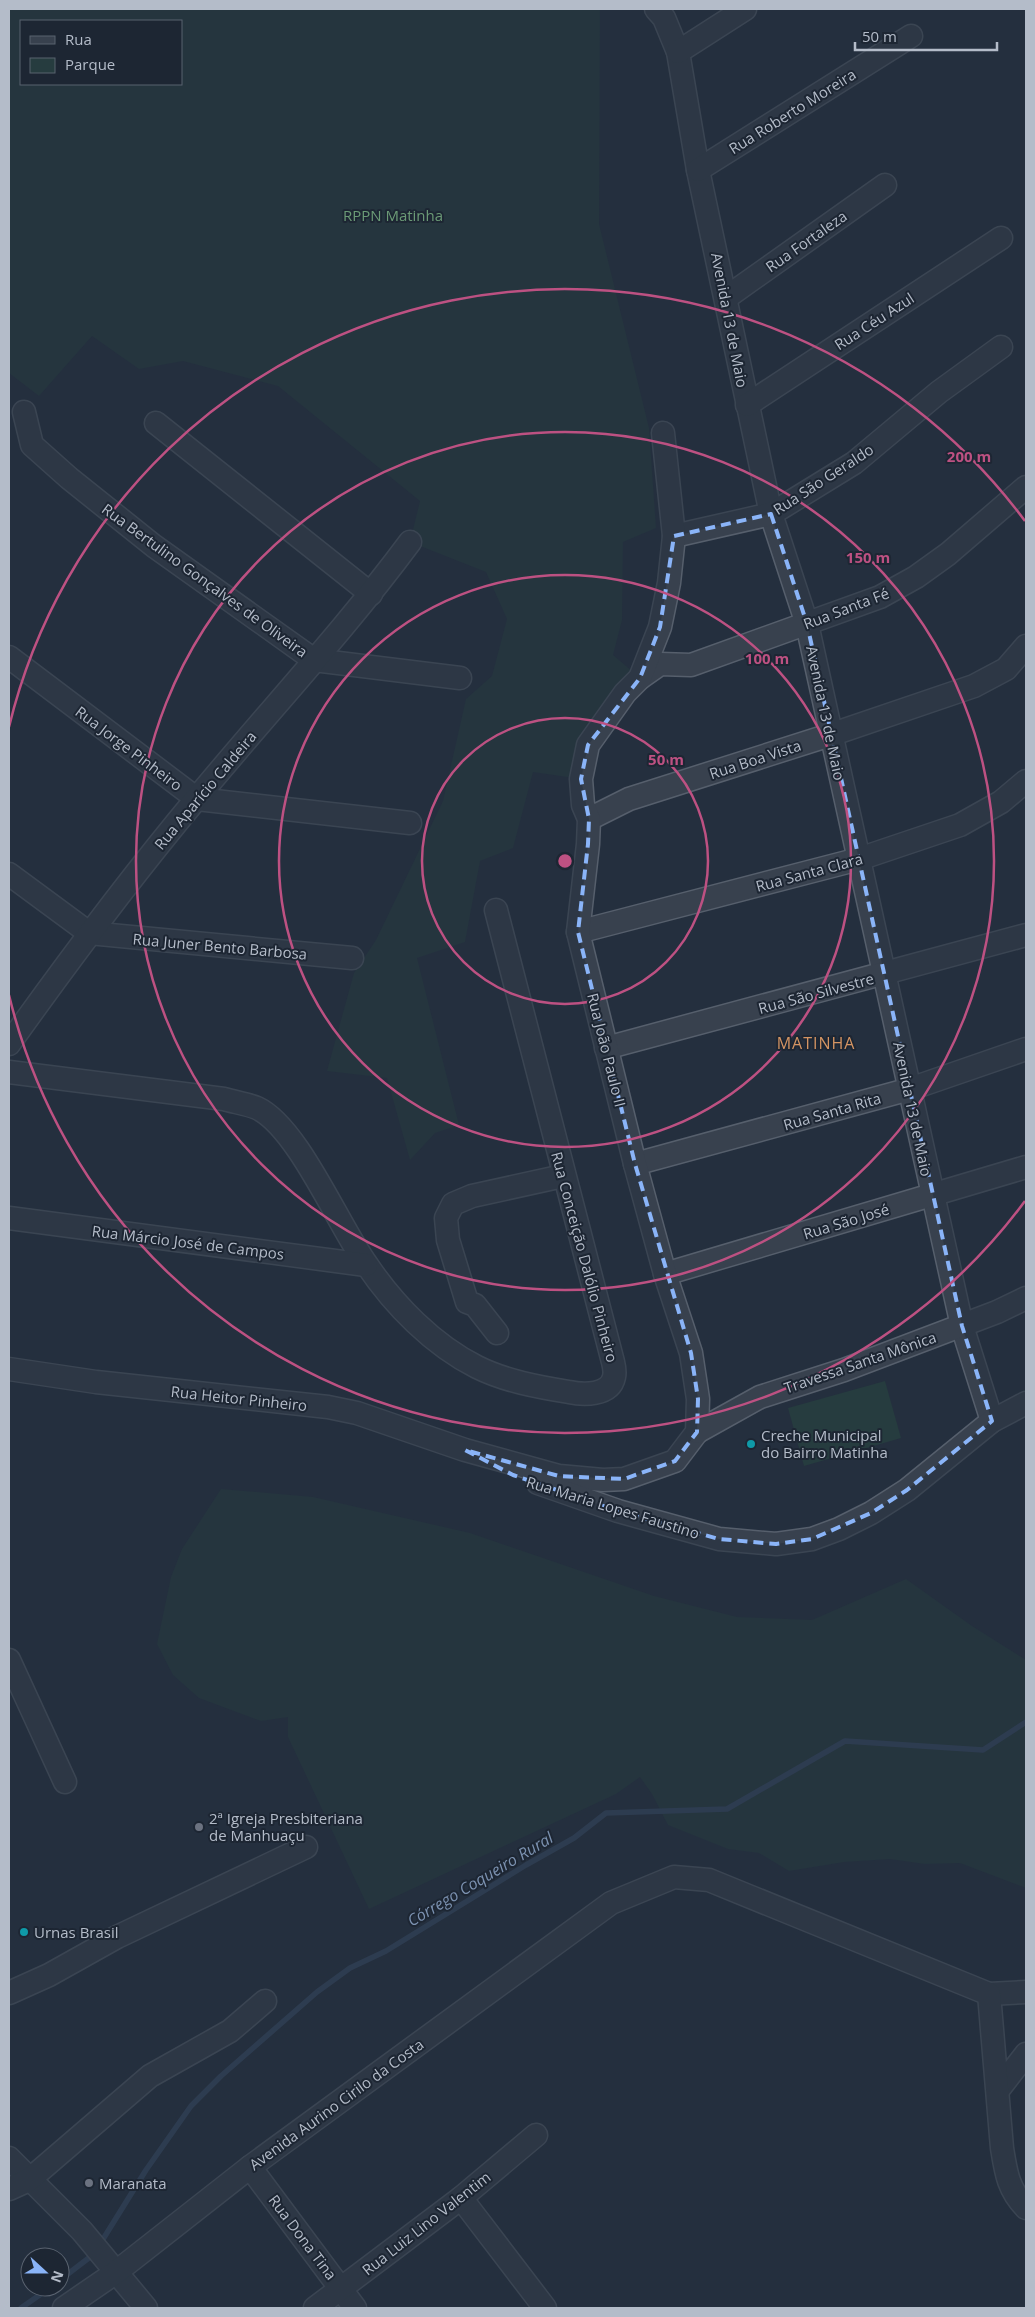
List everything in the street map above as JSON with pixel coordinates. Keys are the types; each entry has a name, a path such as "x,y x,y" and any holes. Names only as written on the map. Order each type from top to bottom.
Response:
{"street":[{"name":"Avenida 13 de Maio","path":"656,9 664,18 678,52 698,170 727,297 747,405 771,514 807,624 883,975 910,1089 931,1194 962,1326 992,1421"},
{"path":"678,52 745,9"},
{"name":"Rua Roberto Moreira","path":"698,170 911,36"},
{"name":"Rua Fortaleza","path":"727,297 884,185"},
{"name":"Rua Céu Azul","path":"747,405 1001,238"},
{"name":"Rua São Geraldo","path":"674,536 771,514 854,463 939,392 1001,346"},
{"name":"Rua Bertulino Gonçalves de Oliveira","path":"24,412 32,445 69,478 154,546 314,660 460,678"},
{"path":"156,423 372,594"},
{"name":"Rua João Paulo II","path":"663,432 674,536 669,583 660,627 640,678 625,693 588,745 581,779 583,805 588,819 588,844 578,932 635,1164 665,1274 691,1353 698,1399 697,1432"},
{"name":"Rua Santa Fé","path":"640,678 660,664 691,664 880,597 916,577 948,554 1026,486"},
{"name":"Rua Aparício Caldeira","path":"9,1044 88,934 196,799 372,594 410,542"},
{"name":"Rua Boa Vista","path":"588,819 629,800 974,686 1006,669 1026,646"},
{"name":"Rua Jorge Pinheiro","path":"9,657 196,799 410,824"},
{"name":"Rua Santa Clara","path":"578,932 859,859 960,825 1001,802 1026,781"},
{"path":"9,874 88,934"},
{"name":"Rua Conceição Dalólio Pinheiro","path":"9,1072 224,1099 257,1108 280,1124 318,1182 366,1265 408,1316 446,1347 477,1367 536,1386 577,1394 596,1393 608,1388 614,1377 613,1362 496,910"},
{"name":"Rua Juner Bento Barbosa","path":"88,934 352,958"},
{"name":"Rua São Silvestre","path":"606,1048 883,975 1026,934"},
{"name":"Rua Santa Rita","path":"635,1164 910,1089 1026,1049"},
{"name":"Rua São José","path":"665,1274 1026,1167"},
{"path":"497,1334 475,1305 467,1302 448,1240 446,1218 453,1204 472,1196 564,1176"},
{"name":"Rua Márcio José de Campos","path":"9,1218 366,1265"},
{"name":"Travessa Santa Mônica","path":"697,1432 760,1397 844,1370 962,1326 1026,1298"},
{"name":"Rua Heitor Pinheiro","path":"9,1369 96,1382 328,1407 356,1413 465,1450"},
{"name":"Rua Maria Lopes Faustino","path":"465,1450 513,1475 556,1488 618,1511 718,1539 776,1544 812,1539 839,1529 871,1513 907,1490 992,1421 1026,1403"},
{"path":"465,1450 559,1476 603,1480 624,1479 675,1461 697,1432"},
{"path":"9,1660 65,1782"},
{"path":"9,1993 49,1975 117,1937 306,1847"},
{"name":"Avenida Aurino Cirilo da Costa","path":"64,2308 109,2265 250,2167 611,1902 674,1877 709,1880 989,1994"},
{"path":"1026,1992 989,1994 1006,2173 1014,2194 1026,2208"},
{"path":"19,2185 150,2076 230,2031 265,2001"},
{"path":"998,2090 1026,2054"},
{"name":"Rua Luiz Lino Valentim","path":"315,2308 461,2198 536,2135"},
{"path":"9,2158 19,2185 82,2231 146,2308"},
{"name":"Rua Dona Tina","path":"250,2167 355,2308"},
{"path":"461,2198 545,2308"}],"highlighted area":[{"path":"771,514 807,624 962,1326 992,1421 907,1490 871,1513 812,1539 776,1544 719,1539 618,1511 513,1475 465,1450 559,1476 624,1479 675,1461 697,1432 698,1399 691,1353 635,1164 578,932 589,819 581,779 588,745 640,678 660,627 674,536"}],"green space":[{"name":"RPPN Matinha","path":"9,9 600,9 599,224 649,428 656,528 623,542 622,620 613,655 640,678 581,779 533,772 513,848 480,861 465,942 417,958 459,1125 435,1133 410,1160 387,1078 327,1071 354,973 376,940 443,801 466,699 492,676 507,619 486,572 410,542 420,501 278,386 183,361 139,369 92,336 39,396 9,373"},
{"path":"885,1381 901,1438 804,1466 788,1408"},
{"path":"221,1489 313,1497 470,1533 654,1596 737,1617 812,1620 906,1579 972,1626 1026,1660 1026,1888 960,1863 925,1864 890,1859 844,1862 789,1871 759,1853 728,1849 668,1825 652,1794 640,1777 616,1794 369,1909 288,1737 288,1717 261,1721 199,1698 173,1675 157,1644 171,1577 182,1549"}],"waterway":[{"name":"Córrego Coqueiro Rural","path":"100,2244 146,2170 191,2106 221,2076 317,1992 350,1968 386,1951 526,1865 574,1838 606,1813 727,1809 845,1741 983,1750 1026,1722"},
{"name":"Córrego Coqueiro Rural","path":"70,2272 94,2254"},
{"name":"Córrego Coqueiro Rural","path":"21,2308 37,2297"}],"place":[{"name":"Creche Municipal do Bairro Matinha","path":"751,1444"},
{"name":"2ª Igreja Presbiteriana de Manhuaçu","path":"199,1827"},
{"name":"Urnas Brasil","path":"24,1932"},
{"name":"Maranata","path":"89,2183"}],"district":[{"name":"MATINHA","path":"816,1043"}]}
